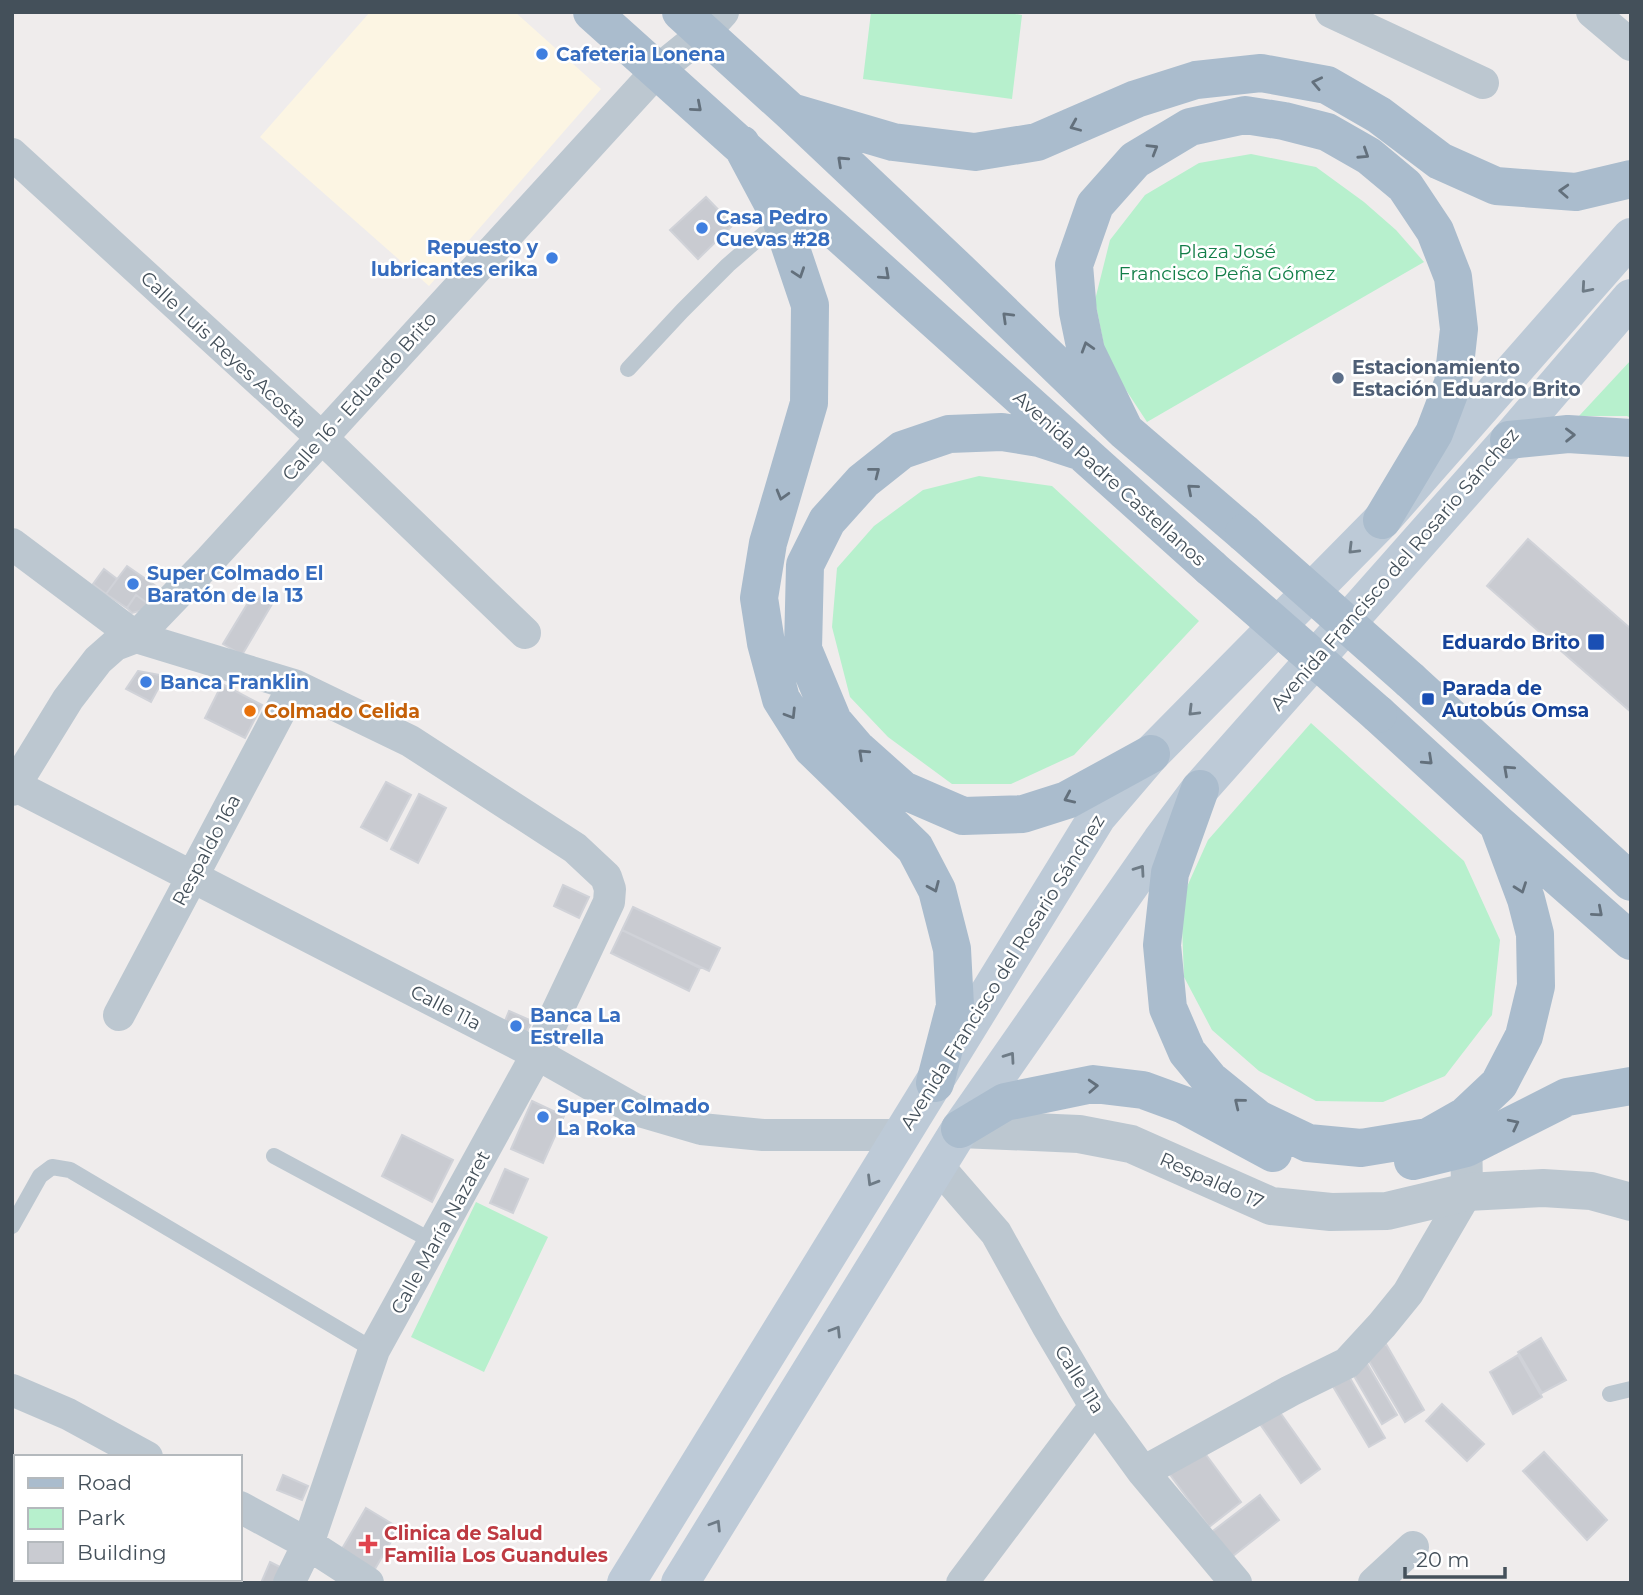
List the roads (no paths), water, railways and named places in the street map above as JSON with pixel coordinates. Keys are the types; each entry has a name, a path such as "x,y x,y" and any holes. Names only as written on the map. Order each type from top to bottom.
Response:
{"main road":[{"name":"Avenida Padre Castellanos","path":"592,12 1631,941"},
{"path":"703,19 791,112 1125,431 1409,680 1631,882"},
{"path":"791,112 893,142 975,152 1037,142 1136,99 1196,80 1261,73 1326,85 1379,115 1440,160 1496,187 1576,192 1631,179"},
{"path":"1125,431 1086,351 1078,312 1074,265 1095,205 1135,160 1190,127 1245,115 1327,132 1369,156 1405,186 1435,231 1453,276 1459,329 1453,383 1434,433 1382,520"},
{"path":"741,144 781,219 810,305 809,403 768,543 760,598 766,643 781,699 812,748 915,848 937,890 952,949 955,1006 934,1083"},
{"name":"Avenida Francisco del Rosario Sánchez","path":"626,1583 1097,817 1151,754 1382,520 1631,237"},
{"name":"Avenida Francisco del Rosario Sánchez","path":"680,1583 960,1129 1161,841 1200,789 1631,298"},
{"path":"1082,452 1039,438 1002,432 949,434 902,450 863,481 827,520 805,565 803,649 832,721 857,749 903,790 963,816 1023,814 1067,800 1151,754"},
{"path":"1508,440 1569,434 1631,438"},
{"path":"1200,789 1170,873 1162,945 1168,1008 1187,1052 1210,1080 1258,1119 1308,1143 1361,1148 1466,1132 1499,1084 1524,1036 1536,986 1535,934 1526,899 1498,824"},
{"path":"1541,800 1631,844"},
{"path":"960,1129 1005,1102 1093,1084 1143,1090 1184,1105 1290,1162 1377,1170 1466,1132 1567,1097 1631,1086"}],"street":[{"path":"1331,12 1483,83"},
{"path":"1592,12 1631,45"},
{"name":"Calle 16 - Eduardo Brito","path":"14,788 68,699 97,660 115,645 136,637 210,560 703,19"},
{"name":"Calle Luis Reyes Acosta","path":"12,154 321,437 525,633"},
{"path":"12,544 136,637 294,685"},
{"name":"Respaldo 16a","path":"119,1015 294,685"},
{"name":"Calle María Nazaret","path":"289,1583 308,1544 374,1350 537,1054 609,902 610,889 606,877 575,848 410,741 294,685"},
{"name":"Calle 11a","path":"14,788 537,1054 636,1110 701,1129 763,1135 900,1135"},
{"name":"Respaldo 17","path":"960,1129 1079,1134 1132,1144 1271,1206 1331,1212 1387,1211 1467,1192 1543,1188 1591,1191 1631,1202"},
{"path":"1143,1472 1290,1391 1347,1363 1408,1293 1467,1192 1466,1132"},
{"name":"Calle 11a","path":"938,1166 996,1233 1095,1406 1143,1472 1236,1583"},
{"path":"12,1390 68,1414 143,1455"},
{"path":"962,1583 1095,1406"},
{"path":"242,1508 308,1544 368,1583"},
{"path":"1374,1583 1413,1547"}],"lane":[{"path":"628,369 728,265 781,219"},
{"path":"274,1156 434,1242"},
{"path":"12,1226 40,1176 52,1167 70,1170 374,1350"},
{"path":"1610,1394 1631,1389"}],"place":[{"name":"Cafeteria Lonena","path":"542,54"},
{"name":"Casa Pedro Cuevas #28","path":"702,228"},
{"name":"Repuesto y lubricantes erika","path":"552,258"},
{"name":"Estacionamiento Estación Eduardo Brito","path":"1338,378"},
{"name":"Super Colmado El Baratón de la 13","path":"133,584"},
{"name":"Eduardo Brito","path":"1596,642"},
{"name":"Banca Franklin","path":"146,682"},
{"name":"Parada de Autobús Omsa","path":"1428,699"},
{"name":"Colmado Celida","path":"250,711"},
{"name":"Banca La Estrella","path":"516,1026"},
{"name":"Super Colmado La Roka","path":"543,1117"},
{"name":"Clinica de Salud Familia Los Guandules","path":"368,1544"}],"park label":[{"name":"Plaza José Francisco Peña Gómez","path":"1227,262"}]}
